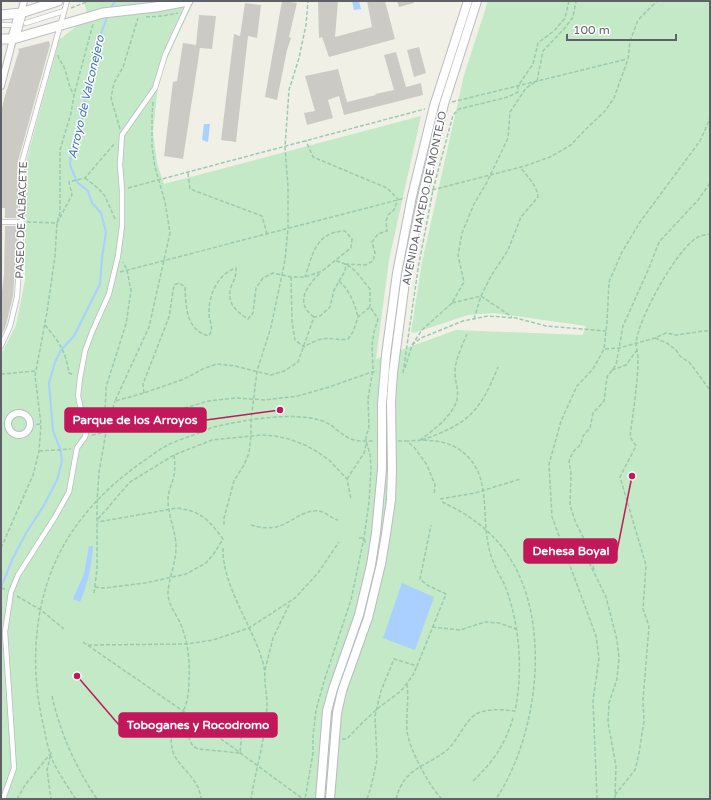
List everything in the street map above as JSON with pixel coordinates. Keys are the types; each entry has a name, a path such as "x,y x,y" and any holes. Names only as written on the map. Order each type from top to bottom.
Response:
{"main road":[{"path":"1,15 20,13 58,1"},
{"path":"1,39 14,38 99,13 156,7 189,1"}],"street":[{"path":"1,86 24,1"},
{"name":"PASEO DE ALBACETE","path":"1,346 10,326 17,297 22,222 22,162 67,1"},
{"path":"3,799 14,768 5,632 11,592 18,575 52,523 69,492 77,448 85,437 86,432 78,396 85,351 109,294 122,226 120,165 122,135 155,88 166,55 189,1"},
{"path":"320,799 327,711 333,689 359,615 371,565 380,500 382,469 382,404 386,355 398,273 412,196 434,106 444,89 468,1"},
{"name":"AVENIDA HAYEDO DE MONTEJO","path":"330,799 337,713 342,691 368,618 381,564 391,500 391,402 393,373 406,274 444,104 444,89 478,1"},
{"path":"26,23 64,11"},
{"path":"1,25 10,25"},
{"path":"1,222 22,222"},
{"path":"18,414 28,418 30,425 27,432 21,435 14,434 4,426 11,416 18,414"}],"path":[{"path":"64,11 89,1"},
{"path":"224,525 224,518 234,481 244,465 249,453 251,420 257,371 271,327 285,260 288,228 288,187 285,147 289,90 299,58 306,25 308,1"},
{"path":"569,1 565,18 555,30 538,43 533,64 518,86 518,92 508,97 460,109 453,115 433,190 418,269 403,373 412,345 422,330 452,303 464,282 458,255 462,233 474,204 487,182 508,138 510,112 526,88 537,81 543,51 573,17 576,1"},
{"path":"1,548 33,475 38,451 41,424 35,376 55,256 57,223 60,212 60,150 72,113 74,95 99,13"},
{"path":"57,223 72,195 69,182 85,178 122,135 111,98 114,83 123,67 138,18"},
{"path":"58,53 58,60 63,65 68,85 74,95"},
{"path":"444,104 628,59"},
{"path":"94,593 97,569 97,500 99,472 106,432 115,401 150,327 170,233 165,202 155,167 152,146 153,102"},
{"path":"122,190 434,106"},
{"path":"597,799 593,701 599,658 596,636 552,517 549,464 561,421 577,386 593,369 604,349 608,282 622,252 640,222 700,141 710,116"},
{"path":"306,141 313,157 387,188 398,199 394,210 388,215 386,222 387,231 378,234 372,242 375,253 373,261 365,265 346,264"},
{"path":"474,319 481,296 491,276 508,250 521,217 538,197 532,183 520,167"},
{"path":"188,173 190,189 262,216 267,234"},
{"path":"85,178 106,196 120,231"},
{"path":"615,799 616,766 608,722 610,703 617,679 619,658 612,619 606,597 586,556 587,547 575,521 570,505 571,474 569,461 573,452 581,444 583,436 590,428 593,413 604,401 606,377 616,365 623,326 659,242 698,200 710,183"},
{"path":"22,222 57,223"},
{"path":"305,277 313,252 322,238 334,231 345,231 352,239 351,248 322,271 311,282 305,292 303,303 307,312 314,317 320,316 330,307 334,290 345,271 346,264"},
{"path":"615,795 634,770 639,753 644,721 643,700 649,626 643,609 646,565 620,477 636,446 630,437 638,358 636,343 650,303 674,264 686,247 698,237 710,234"},
{"path":"110,418 104,414 106,387 126,324 131,291 127,270 118,250"},
{"path":"335,261 353,267 370,289 370,307 378,319 372,345 372,372 368,399 369,429 366,435 364,453 347,479"},
{"path":"144,393 143,384 169,317 174,285 179,283 185,287 188,317 194,328 202,334 210,336 213,330 209,306 212,293 219,280 228,271 236,268 236,278 231,287 230,297 232,306 239,314 248,319 253,313 256,288 263,278 273,273 291,277 305,277 322,271"},
{"path":"291,277 295,340 304,347"},
{"path":"339,281 352,296 358,317"},
{"path":"452,303 481,296 514,318"},
{"path":"304,347 321,339 348,339 353,332 358,317 370,307"},
{"path":"412,345 421,338 463,321 488,316 514,318 546,326 606,331"},
{"path":"115,401 184,379 205,368 217,364 257,371 270,375 284,371 298,362 314,317"},
{"path":"44,325 58,341 66,356 69,373 80,378"},
{"path":"604,349 619,348 655,338 666,333 676,335 704,330 710,331"},
{"path":"420,440 439,425 450,413 457,401 458,391 455,372 462,344 467,334"},
{"path":"655,338 676,350 680,356 690,363 710,390"},
{"path":"612,370 626,365 637,350"},
{"path":"420,440 444,432 465,420 477,408 484,398 498,367"},
{"path":"1,374 36,371"},
{"path":"85,437 208,401 236,398 265,400 298,396 372,372"},
{"path":"76,799 54,763 39,706 36,669 36,637 43,599 52,571 65,544 90,508 125,474 168,445 212,427 273,417 313,418 334,426 348,437 355,440 382,441"},
{"path":"30,425 41,424"},
{"path":"98,520 130,482 174,455 212,440 251,436 275,436 305,445 329,460 347,479 351,500"},
{"path":"392,441 432,440 453,445 464,452 476,466 483,490 488,543 494,565 507,590 519,646 518,688 515,711 490,710 477,713 468,722 457,739 447,750 421,765 406,778 400,786 396,799"},
{"path":"83,642 183,711 304,799 313,753 316,710 351,600 364,538 369,502 371,468 370,454 366,441"},
{"path":"407,441 414,447 428,465 434,485 434,495"},
{"path":"38,451 67,450"},
{"path":"174,455 174,476 168,498 168,510 175,534 176,545 175,563 169,591 170,603 182,627 187,644 190,680 187,700 183,711 177,718 173,727 172,748 176,757 195,781 201,792 201,799"},
{"path":"440,498 463,496 520,479"},
{"path":"442,502 468,516 497,541 516,570 526,593 533,630 535,658 534,695 527,726 515,763 496,799"},
{"path":"95,587 104,588 121,586 186,574 206,563 223,539 211,523 196,512 177,508 98,520"},
{"path":"251,525 264,528 275,528 286,524 304,513 318,511 338,520"},
{"path":"334,740 347,739 377,708 397,696 413,675 446,594 420,579 431,525"},
{"path":"88,645 187,644 213,640 250,628 290,603 318,573 340,542"},
{"path":"223,548 227,573 233,592 250,628 263,661 265,672 267,705 263,743 251,799"},
{"path":"11,592 41,610 64,629"},
{"path":"265,672 273,638 290,603"},
{"path":"432,627 460,630 486,622 499,623 516,628"},
{"path":"367,799 377,760 375,716 381,691 394,659 417,666"},
{"path":"407,684 408,733 411,744 425,776 442,799"},
{"path":"52,696 56,714 71,753 86,782 97,799"},
{"path":"190,717 188,737 189,742 194,747 198,749 240,752"},
{"path":"190,717 232,721 237,724 240,728 241,734 240,752"},
{"path":"472,781 498,752 505,741 513,718"},
{"path":"17,799 25,785 51,753"},
{"path":"51,753 46,770 51,799"}],"green space":[{"path":"84,1 194,1 159,76 153,132 157,163 164,184 421,116 389,260 376,359 456,330 583,335 586,326 493,313 468,315 414,333 411,332 422,262 464,75 488,1 710,1 710,799 1,799 1,355 16,325 25,280 25,166 59,40 88,17"}],"water":[{"path":"352,1 359,1 361,9 354,10"},
{"path":"204,124 210,124 208,142 202,140"},
{"path":"89,546 93,546 92,561 80,602 73,599 84,574"},
{"path":"402,583 434,597 415,650 383,638"}],"building":[{"path":"282,1 297,3 277,100 265,97"},
{"path":"318,1 338,1 335,37 372,27 367,1 385,1 395,39 329,57 322,37 319,38"},
{"path":"397,1 414,1 414,3 399,7"},
{"path":"245,3 261,5 257,38 248,36 236,142 221,140 234,34 240,36"},
{"path":"199,15 216,16 212,49 200,48 183,159 164,156 173,82 177,81 183,43 196,45"},
{"path":"49,41 50,45 18,161 18,218 5,218 5,208 1,208 1,113 4,99 19,51 18,49"},
{"path":"419,47 426,73 414,77 407,50"},
{"path":"396,52 406,87 421,83 423,95 344,115 339,96 328,100 333,118 307,125 304,113 315,111 305,76 338,69 347,102 376,95 375,94 394,90 384,55"},
{"path":"5,226 18,226 13,296 6,325 1,337 1,299 4,275"}],"waterway":[{"name":"Arroyo de Valconejero","path":"110,9 115,1"},
{"name":"Arroyo de Valconejero","path":"1,587 13,558 26,533 43,507 57,480 62,461 60,448 53,431 49,383 55,362 61,350 74,336 100,284 106,232 101,213 92,203 88,191 77,182 70,165 71,155 79,132 97,44 108,15"},
{"name":"Arroyo de Valconejero","path":"1,695 1,732"}],"place":[{"name":"Parque de los Arroyos","path":"280,410"},
{"name":"Dehesa Boyal","path":"632,476"},
{"name":"Toboganes y Rocodromo","path":"77,676"}]}
